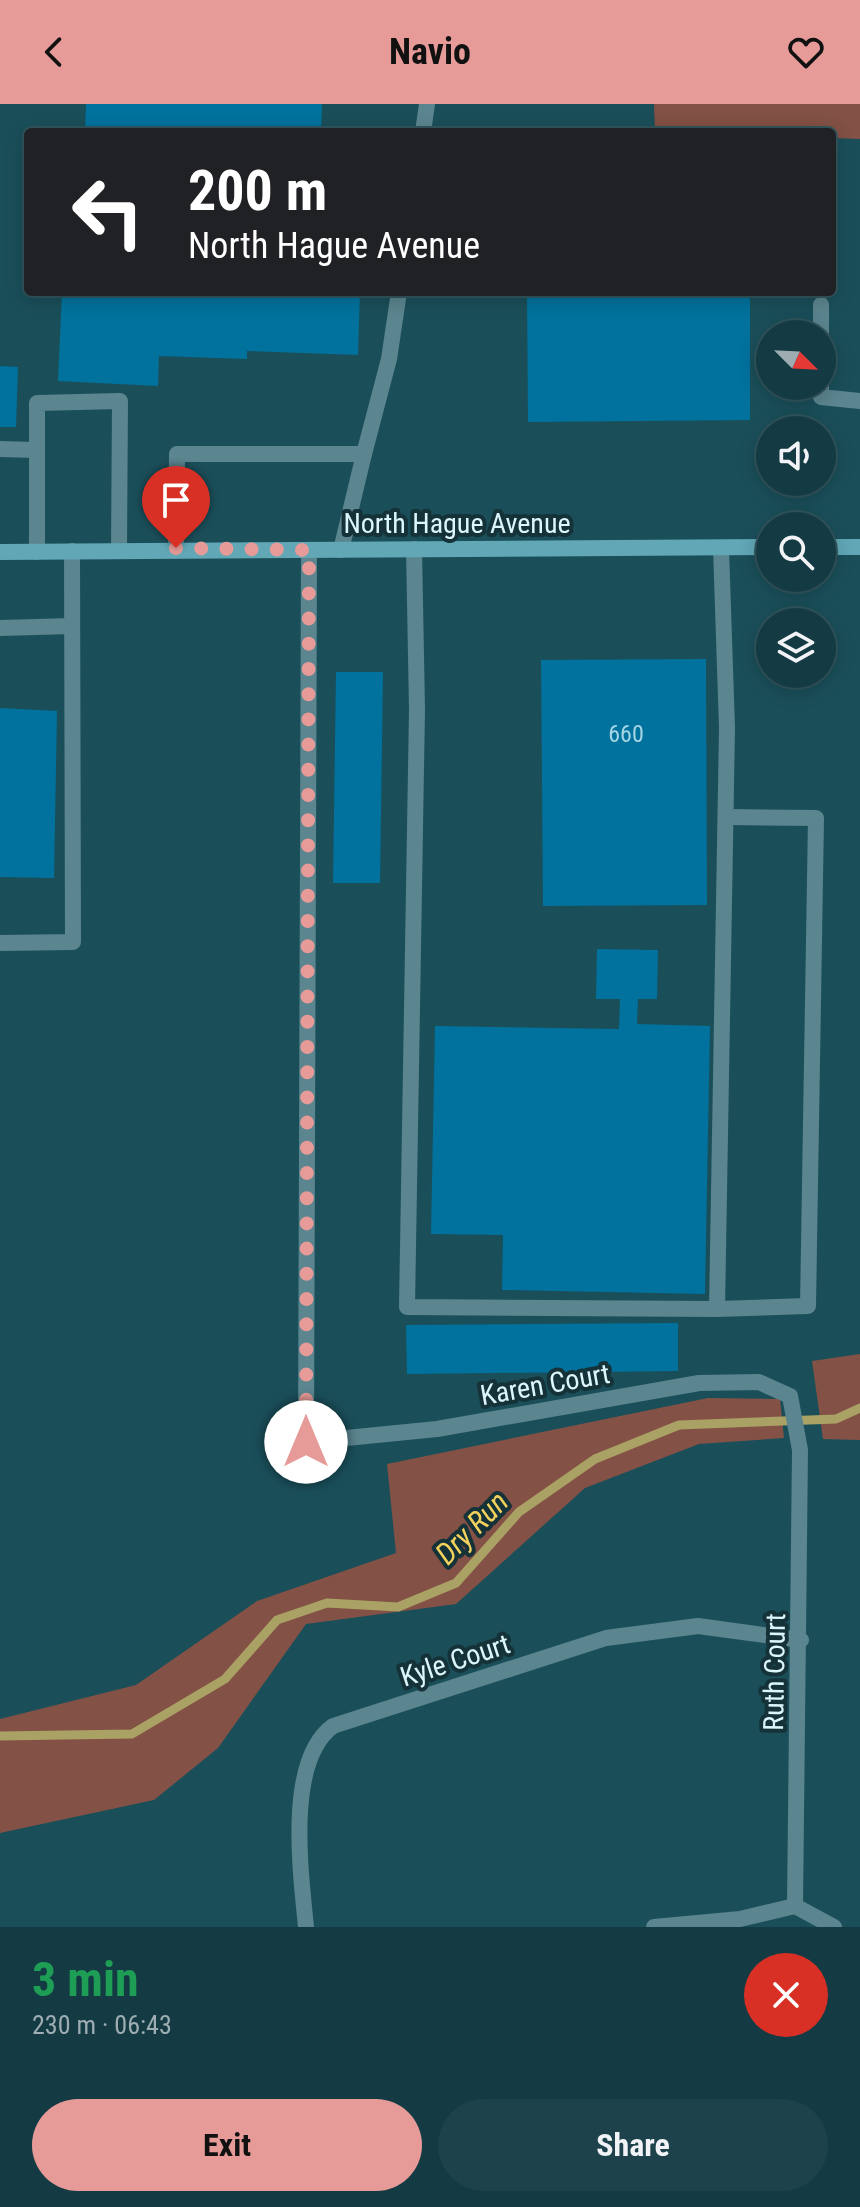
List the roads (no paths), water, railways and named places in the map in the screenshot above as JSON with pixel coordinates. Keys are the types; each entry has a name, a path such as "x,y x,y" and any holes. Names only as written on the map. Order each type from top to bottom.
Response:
{"main road":[{"name":"North Hague Avenue","path":"0,552 176,548 756,547"},
{"path":"836,547 860,547"}],"street":[{"path":"424,128 427,104"},
{"path":"341,550 389,359 398,296"},
{"path":"821,305 821,320"},
{"path":"836,399 860,401"},
{"path":"37,552 37,403 120,401 119,550"},
{"path":"0,449 37,450"},
{"path":"176,548 177,454 364,454"},
{"path":"717,1309 727,728 721,548"},
{"path":"414,549 417,709 407,1307 717,1309 808,1306 816,818 726,817"},
{"name":"Karen Court","path":"309,550 306,1442 437,1429 699,1383 759,1382 790,1396"},
{"path":"0,943 73,942 72,551"},
{"path":"0,628 72,626"},
{"name":"Ruth Court","path":"790,1396 800,1450 801,1640 795,1906"},
{"name":"Kyle Court","path":"306,1927 300,1868 304,1771 311,1751 322,1734 333,1726 606,1638 698,1626 801,1640"},
{"path":"654,1927 740,1919 795,1906 834,1927"}],"waterway":[{"name":"Dry Run","path":"0,1736 132,1734 225,1679 277,1620 327,1603 398,1607 456,1583 519,1512 595,1459 679,1425 836,1419 860,1408"}]}
